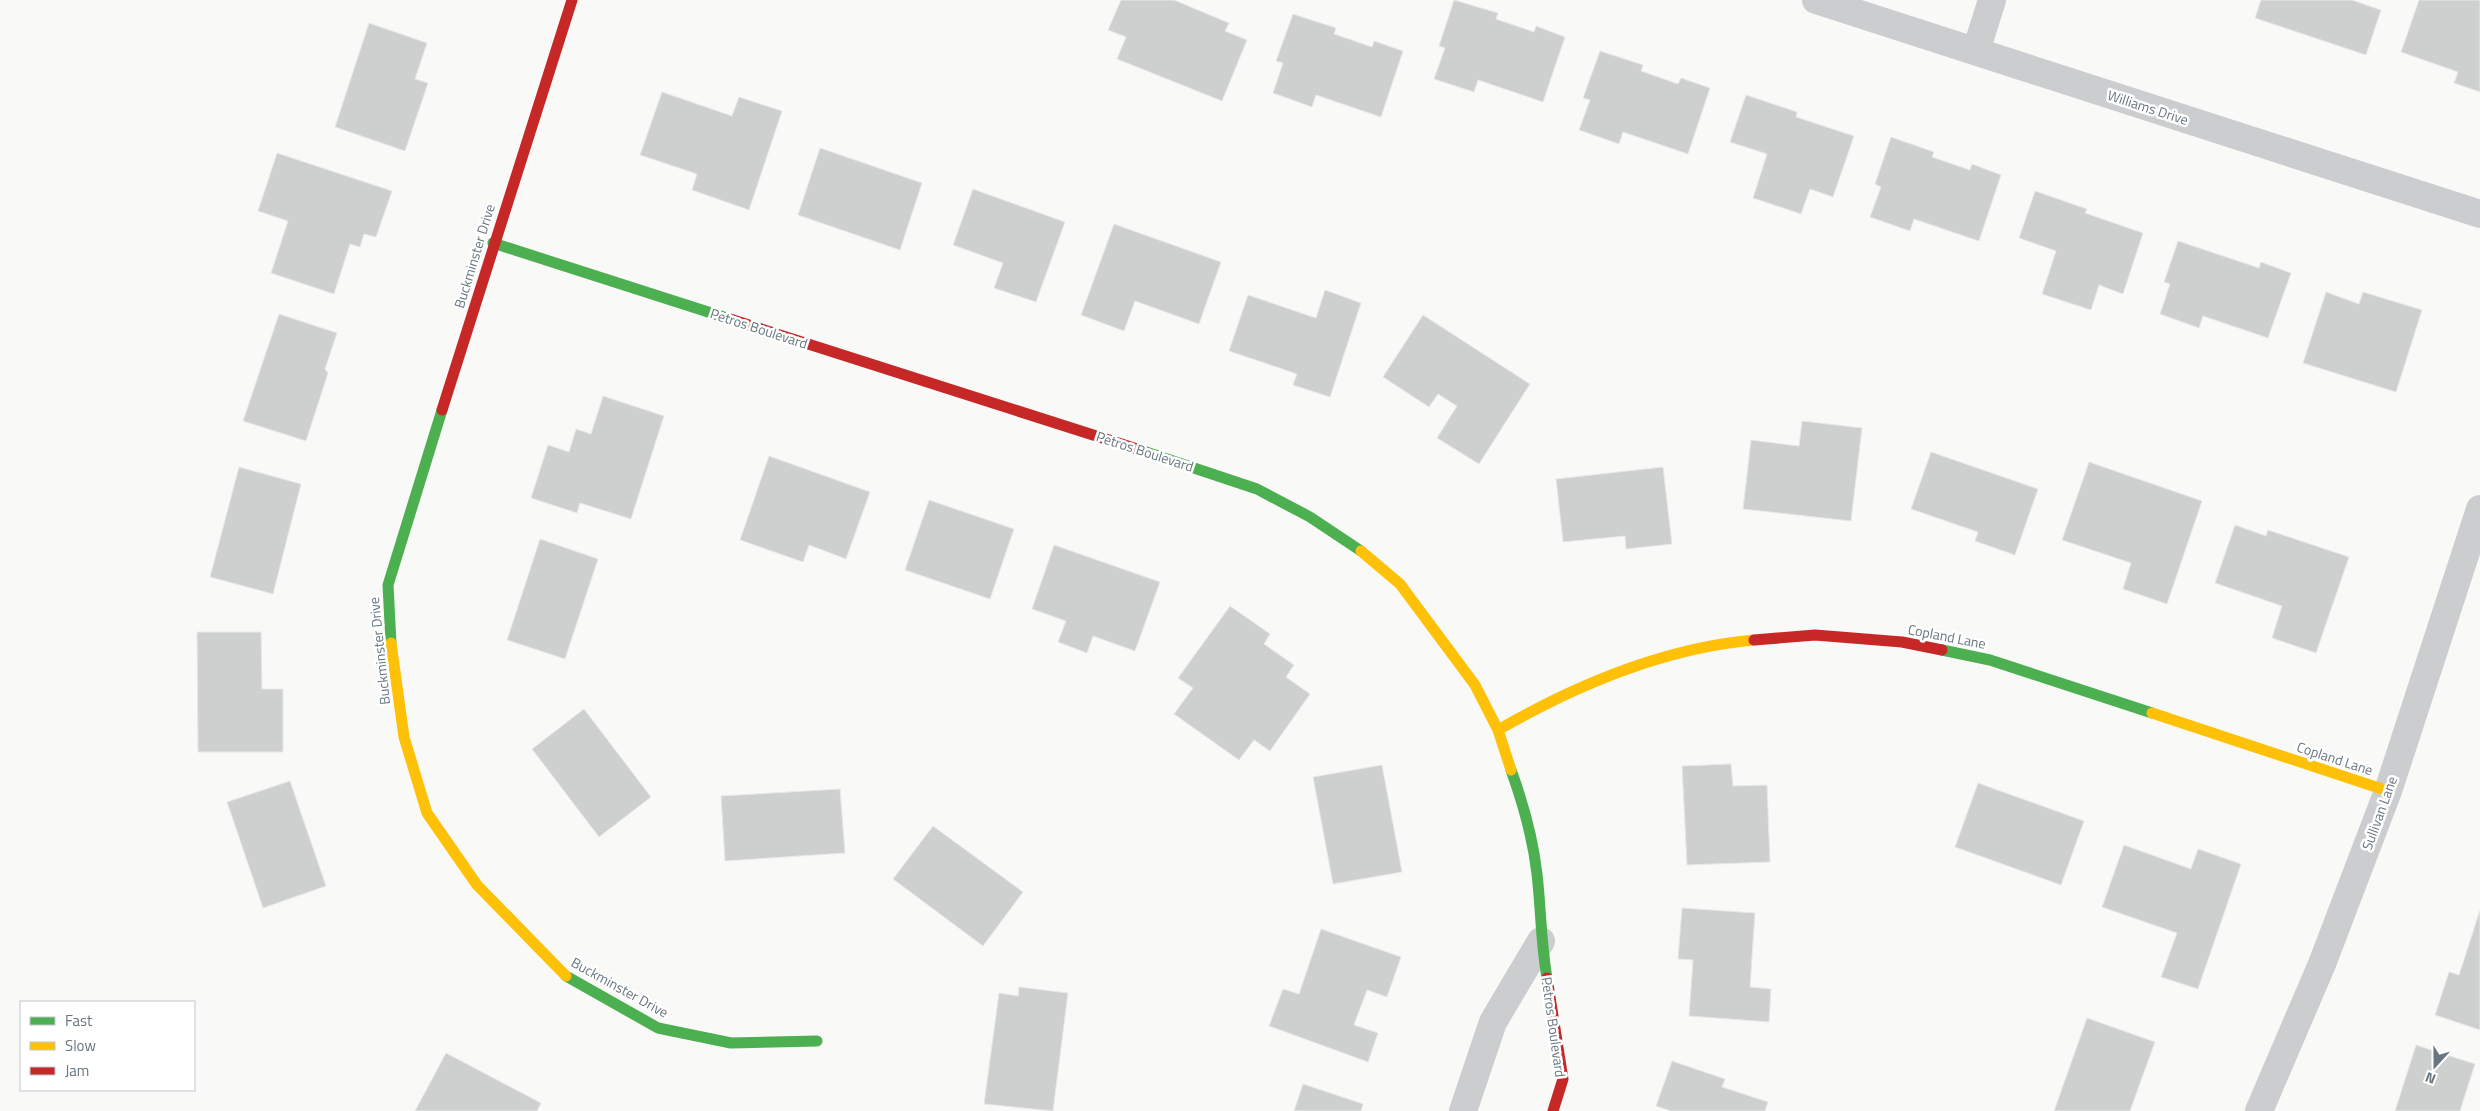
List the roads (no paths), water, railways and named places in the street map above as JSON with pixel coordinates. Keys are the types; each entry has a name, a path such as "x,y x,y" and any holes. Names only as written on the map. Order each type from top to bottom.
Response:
{"street":[{"name":"Buckminster Drive","path":"572,0 493,243 388,585 391,644 404,737 427,813 477,885 566,976 658,1028 731,1043 817,1041"},
{"name":"Williams Drive","path":"1816,0 2480,214"},
{"path":"1976,51 1992,0"},
{"name":"Petros Boulevard","path":"493,243 1257,489 1310,517 1364,553 1400,584 1475,685 1498,730 1522,800 1537,873 1541,941 1563,1079 1553,1111"},
{"name":"Sullivan Lane","path":"2259,1111 2322,964 2388,791 2480,509"},
{"name":"Copland Lane","path":"1498,730 1541,705 1596,680 1665,656 1742,641 1816,635 1902,642 1990,660 2388,791"},
{"name":"Petros Boulevard","path":"1463,1111 1494,1022 1541,941"}]}
